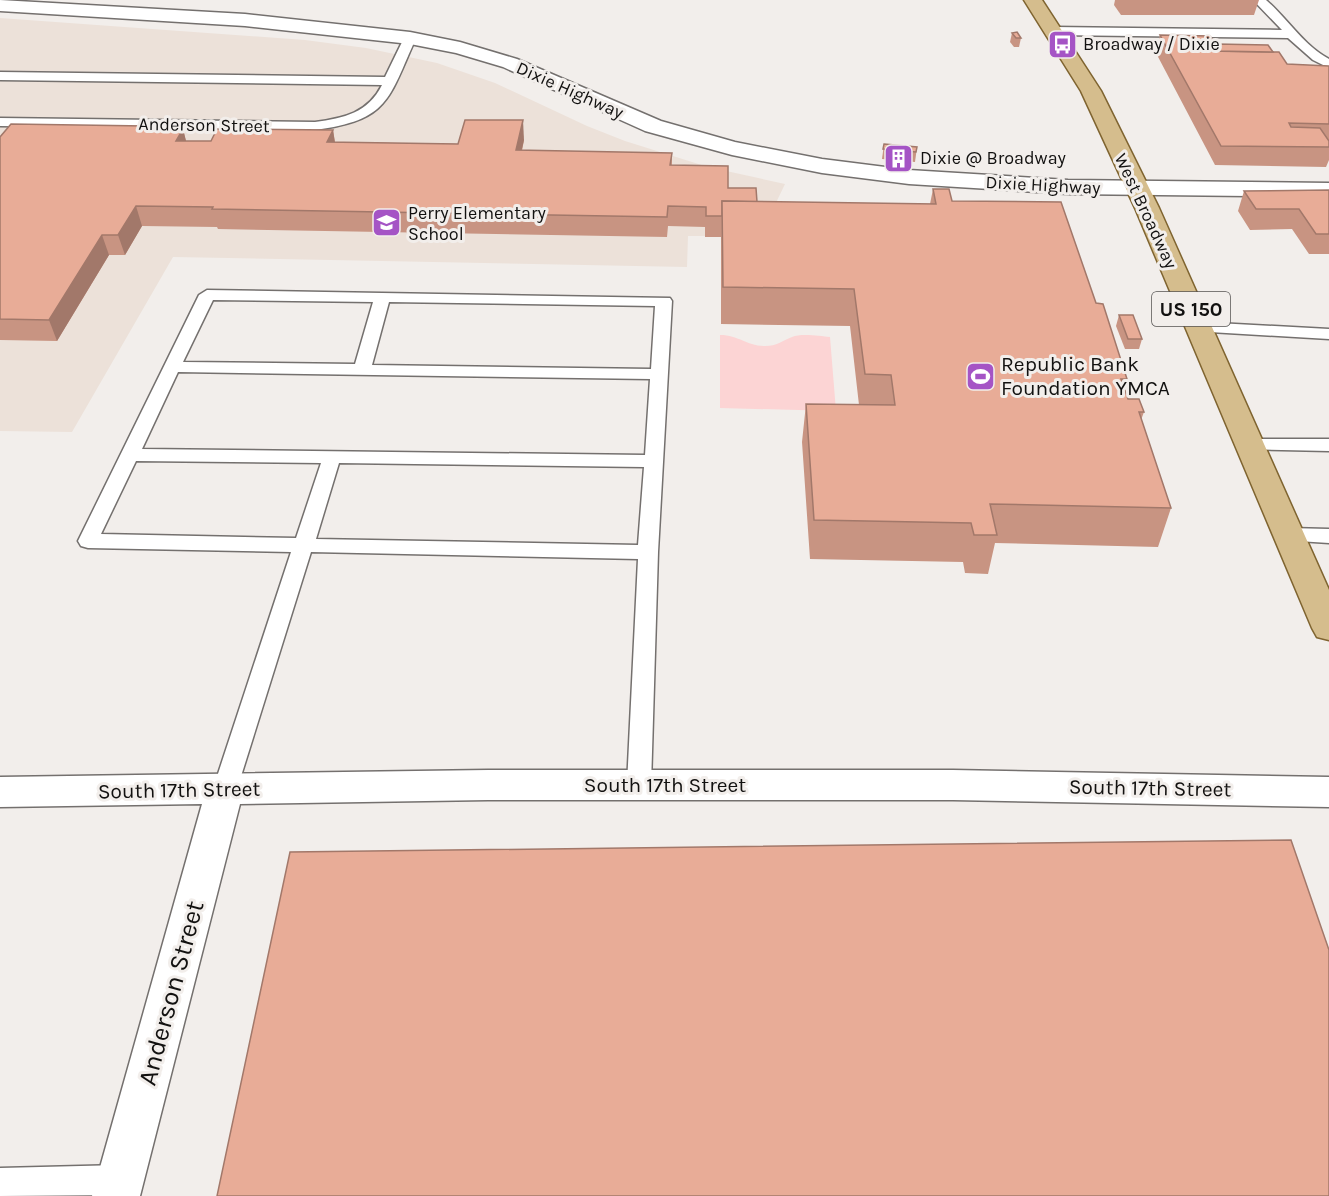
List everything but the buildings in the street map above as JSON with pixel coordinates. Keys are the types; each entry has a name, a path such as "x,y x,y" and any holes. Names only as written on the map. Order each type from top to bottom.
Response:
{"main road":[{"name":"West Broadway","path":"1034,0 1090,91 1137,189 1200,327 1329,628"}],"street":[{"name":"Dixie Highway","path":"0,5 245,20 410,38 460,48 510,63 653,126 732,148 822,166 909,177 979,182 1137,189 1329,190"},
{"name":"South 17th Street","path":"0,792 639,785 953,785 1329,792"},
{"name":"Anderson Street","path":"119,1188 225,789"}],"lane":[{"path":"1259,0 1273,11 1291,34 1313,56 1329,64"},
{"path":"1054,31 1291,34"},
{"name":"Anderson Street","path":"0,122 315,126 338,123 360,116 381,100 410,38"},
{"path":"0,76 388,81"},
{"path":"639,785 648,552 664,301 207,295 88,541 648,552"},
{"path":"362,370 382,298"},
{"path":"1200,327 1329,334"},
{"path":"172,367 659,374"},
{"path":"1250,445 1329,445"},
{"path":"130,455 653,461"},
{"path":"225,789 332,457"},
{"path":"1289,535 1329,536"},
{"path":"0,1183 119,1188"}],"shaded area":[{"name":"Perry Elementary School","path":"0,18 305,40 366,48 437,63 495,83 625,141 708,167 785,184 772,211 719,236 688,236 687,267 173,257 72,432 0,431"},
{"path":"720,335 765,346 800,335 830,337 836,411 720,408"}],"place":[{"name":"Broadway / Dixie","path":"1062,44"},
{"name":"Dixie @ Broadway","path":"899,158"},
{"name":"Perry Elementary School","path":"387,223"},
{"name":"Republic Bank Foundation YMCA","path":"980,376"}]}
